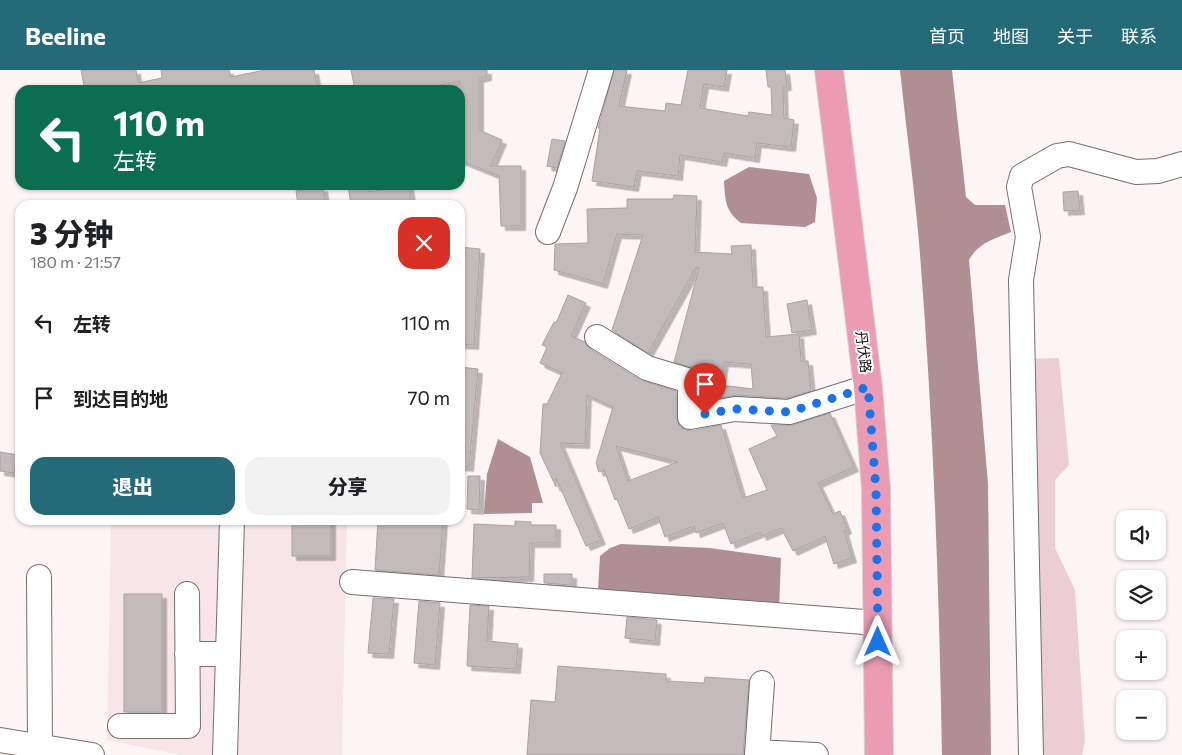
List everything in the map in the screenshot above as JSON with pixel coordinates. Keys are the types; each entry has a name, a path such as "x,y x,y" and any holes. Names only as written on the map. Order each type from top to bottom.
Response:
{"main road":[{"name":"丹伏路","path":"829,70 868,387 876,489 878,755"}],"street":[{"path":"548,232 564,188 601,70"},
{"path":"1031,755 1021,280 1028,237 1019,187 1022,176 1057,156 1069,154 1136,172 1158,171 1182,164"},
{"path":"597,337 646,368 690,381 690,417 735,409 789,412 868,387"},
{"path":"225,755 232,525"},
{"path":"39,577 40,746"},
{"path":"352,582 878,623"},
{"path":"120,726 188,726 187,594"},
{"path":"187,654 228,654"},
{"path":"762,683 757,753 816,755"},
{"path":"0,740 92,755"}],"shaded area":[{"path":"900,70 952,70 966,197 975,205 1005,205 1011,232 993,239 977,249 969,260 988,484 991,755 942,755 932,434 919,242"},
{"path":"749,167 809,174 817,198 815,222 805,227 741,223 729,209 724,181"},
{"path":"1059,358 1069,465 1055,480 1055,548 1075,590 1085,742 1082,755 1029,755 1025,359"},
{"path":"498,439 530,457 543,503 532,503 532,513 484,514 487,474"},
{"path":"111,525 347,525 342,755 181,755 107,740"},
{"path":"621,544 710,548 781,558 779,609 598,590 600,556 610,548"}],"building":[{"path":"81,70 136,70 138,83 162,78 161,70 229,70 231,77 265,70 314,70 317,85 84,85"},
{"path":"351,70 487,70 487,76 479,78 479,130 502,140 491,166 521,166 521,226 501,226 499,176 465,162 465,85 460,85 460,81 441,85 354,85"},
{"path":"614,70 627,70 619,106 665,111 666,103 681,105 688,70 727,70 724,87 704,84 700,108 748,116 749,112 772,115 771,87 768,87 766,70 785,70 787,86 783,86 784,118 794,120 791,147 757,143 755,158 724,153 722,162 680,155 678,176 637,171 634,187 592,181 600,128 598,128"},
{"path":"552,139 565,141 557,168 547,166"},
{"path":"324,190 325,200 297,200 296,191"},
{"path":"349,190 369,190 369,192 410,190 411,200 350,200"},
{"path":"1078,191 1080,210 1064,211 1063,192"},
{"path":"674,195 697,196 695,252 732,254 731,246 751,245 753,287 763,287 766,337 799,334 801,361 808,361 811,391 787,398 736,395 704,401 704,381 701,372 674,362 699,268 696,267 648,353 612,330 643,235 617,234 603,284 554,270 555,244 588,243 587,209 627,208 627,199 673,199","holes":["724,362 751,364 753,389 720,385"]},
{"path":"465,248 480,249 474,345 465,344"},
{"path":"568,295 586,303 571,336 585,342 590,349 640,380 676,391 676,418 679,425 684,429 692,431 721,425 743,498 767,490 749,449 777,436 771,425 793,425 830,413 854,467 818,483 833,514 840,511 847,529 844,531 852,558 834,564 825,536 793,551 781,528 762,536 761,532 731,544 723,523 696,533 694,526 665,537 658,517 629,529 617,499 615,500 604,470 599,472 596,463 613,407 587,395 585,444 560,443 601,540 586,546 556,478 556,487 540,453 543,404 547,404 562,373 540,363 547,347 542,345 554,322 556,323","holes":["616,446 678,462 628,481"]},
{"path":"807,300 812,330 792,333 787,304"},
{"path":"465,368 478,369 469,467 465,467"},
{"path":"0,452 15,454 14,473 0,471"},
{"path":"468,476 480,476 479,510 467,509"},
{"path":"515,521 531,522 531,525 556,525 556,543 530,543 529,577 472,578 474,524 515,526"},
{"path":"292,525 331,525 331,556 292,556"},
{"path":"378,525 443,525 439,575 375,570"},
{"path":"544,574 572,574 572,585 544,583"},
{"path":"124,594 162,594 162,712 124,712"},
{"path":"373,598 394,599 389,654 368,653"},
{"path":"419,601 440,603 435,665 414,663"},
{"path":"470,605 489,606 487,641 518,644 516,669 467,666"},
{"path":"627,617 657,620 655,641 625,638"},
{"path":"558,666 666,674 666,681 704,683 705,677 749,680 743,755 527,755 531,700 555,702"}],"route":[{"path":"705,414 735,409 789,412 868,387 876,489 878,642"}]}
